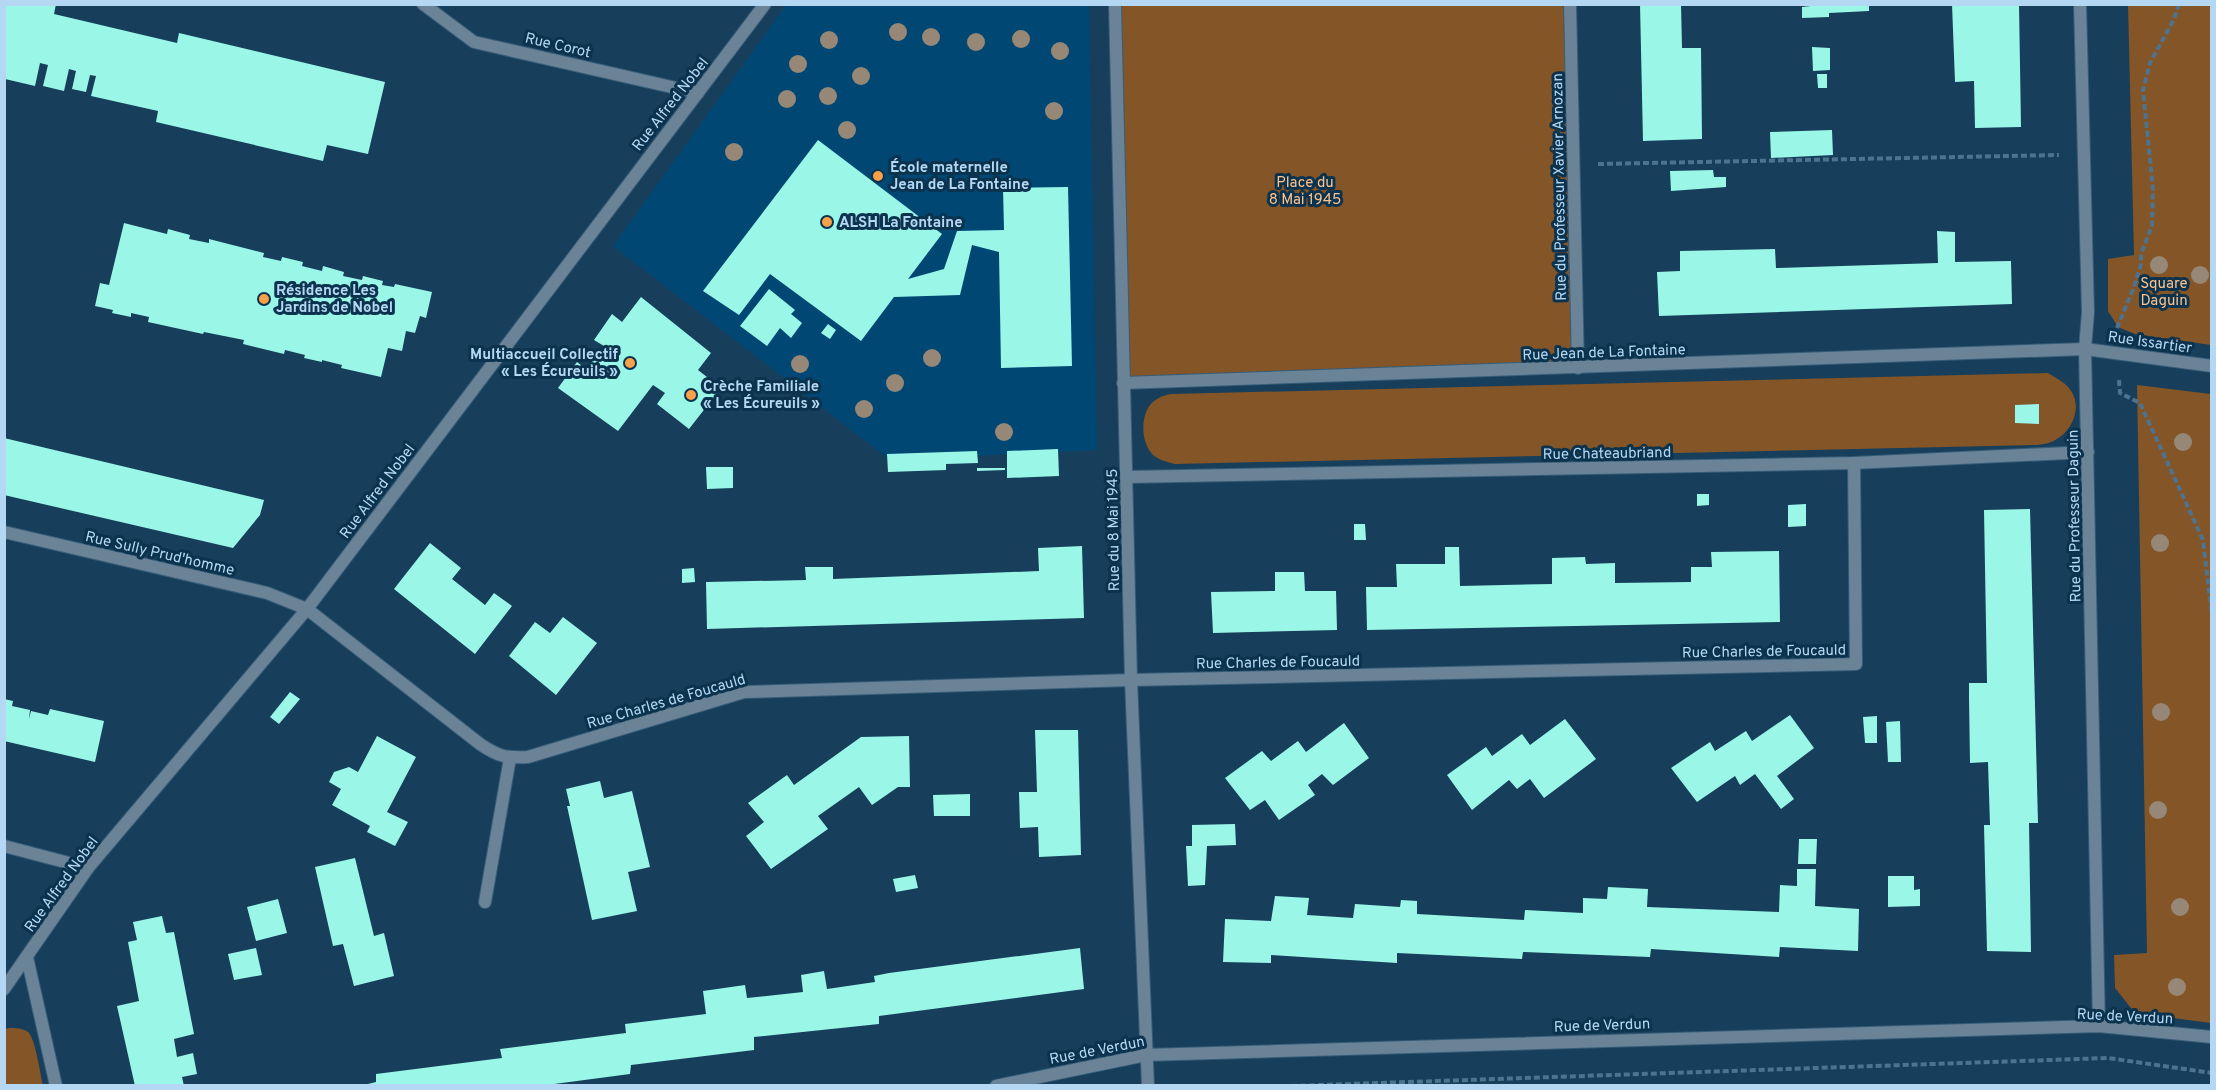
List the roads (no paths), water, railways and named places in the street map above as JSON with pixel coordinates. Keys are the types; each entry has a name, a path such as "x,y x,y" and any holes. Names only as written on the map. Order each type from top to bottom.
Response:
{"street":[{"name":"Rue Corot","path":"423,4 474,42 698,93"},
{"name":"Rue Alfred Nobel","path":"4,989 88,868 307,609 765,4"},
{"name":"Rue du 8 Mai 1945","path":"1115,4 1131,680 1148,1086"},
{"name":"Rue du Professeur Xavier Arnozan","path":"1570,4 1578,368"},
{"name":"Rue du Professeur Daguin","path":"2080,4 2088,312 2085,349 2099,1026"},
{"name":"Rue Jean de La Fontaine","path":"1123,383 2085,349"},
{"name":"Rue Issartier","path":"2085,349 2211,366"},
{"name":"Rue Chateaubriand","path":"1127,477 1854,463 2088,452"},
{"name":"Rue Charles de Foucauld","path":"510,758 528,757 744,692 1131,680 1856,664 1854,463"},
{"name":"Rue Sully Prud'homme","path":"4,532 267,593 307,609"},
{"path":"307,609 480,744 497,755 510,758 485,902"},
{"path":"4,846 88,868"},
{"path":"27,957 56,1086"},
{"name":"Rue de Verdun","path":"996,1086 1146,1055 2099,1026 2211,1037"}],"place":[{"name":"École maternelle Jean de La Fontaine","path":"878,176"},
{"name":"ALSH La Fontaine","path":"827,222"},
{"name":"Résidence Les Jardins de Nobel","path":"264,299"},
{"name":"Multiaccueil Collectif « Les Écureuils »","path":"630,363"},
{"name":"Crèche Familiale « Les Écureuils »","path":"691,395"}],"park label":[{"name":"Place du 8 Mai 1945","path":"1305,190"},
{"name":"Square Daguin","path":"2164,292"}]}
